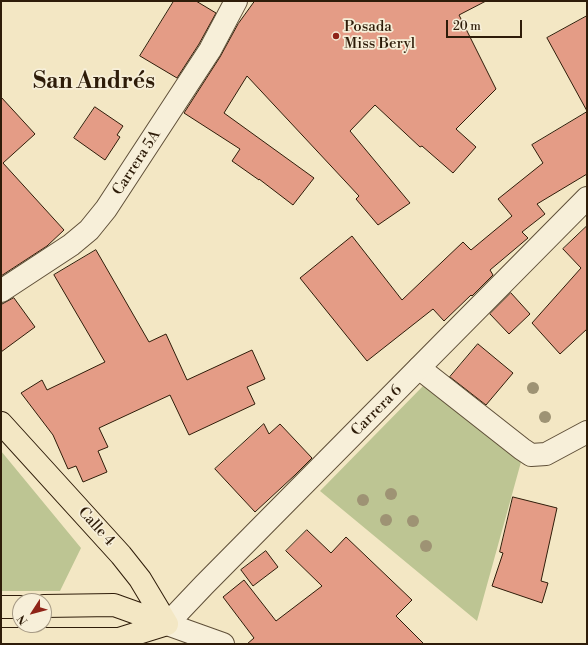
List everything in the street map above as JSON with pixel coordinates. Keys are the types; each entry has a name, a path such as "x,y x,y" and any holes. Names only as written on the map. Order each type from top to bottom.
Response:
{"main road":[{"name":"Calle 4","path":"1,422 121,555 140,579 168,634"},
{"path":"52,606 114,605 168,634"},
{"path":"1,607 12,607"},
{"name":"Carrera 6","path":"1,639 119,639 168,634"}],"street":[{"name":"Carrera 5A","path":"1,291 71,245 89,230 106,209 210,50 236,1"},
{"name":"Carrera 6","path":"168,634 204,585 587,198"},
{"path":"419,368 522,449 531,454 546,454 587,432"},
{"path":"168,634 223,644"}],"green space":[{"path":"423,386 521,462 477,621 320,491"},
{"path":"1,451 81,548 60,591 1,591"}],"building":[{"path":"174,1 196,1 216,13 199,44 177,78 140,56"},
{"path":"255,1 486,1 459,15 496,89 456,129 476,147 453,173 422,146 420,147 375,105 350,131 410,203 378,225 356,199 359,196 247,76 224,113 314,178 293,205 232,161 240,149 184,113 220,57 238,24"},
{"path":"587,16 587,111 547,38"},
{"path":"1,97 35,134 3,163 64,230 47,246 1,276"},
{"path":"95,107 123,126 117,135 120,137 105,160 74,138"},
{"path":"587,112 587,174 537,204 545,214 522,232 528,238 490,270 493,275 444,321 433,309 367,361 300,278 352,236 402,300 463,242 471,250 512,216 498,199 543,163 532,145"},
{"path":"587,226 587,329 560,354 532,323 581,268 563,249"},
{"path":"96,250 149,342 166,334 187,380 252,350 265,379 247,387 255,404 189,435 170,395 99,428 108,447 98,451 107,472 83,482 76,466 68,469 53,435 21,393 42,380 47,390 105,362 54,275"},
{"path":"511,293 530,314 509,334 490,314"},
{"path":"14,298 35,327 1,352 1,305"},
{"path":"478,344 513,373 486,405 450,377"},
{"path":"264,424 269,434 280,424 312,458 255,512 215,469"},
{"path":"513,497 557,508 541,581 548,583 542,603 492,586 503,553 500,552"},
{"path":"307,530 331,553 346,537 412,600 396,616 424,644 247,644 254,638 223,597 244,580 276,621 322,586 286,551"},
{"path":"266,551 278,567 253,586 241,570"}],"place":[{"name":"Posada Miss Beryl","path":"336,36"}],"district":[{"name":"San Andrés","path":"94,82"}]}
